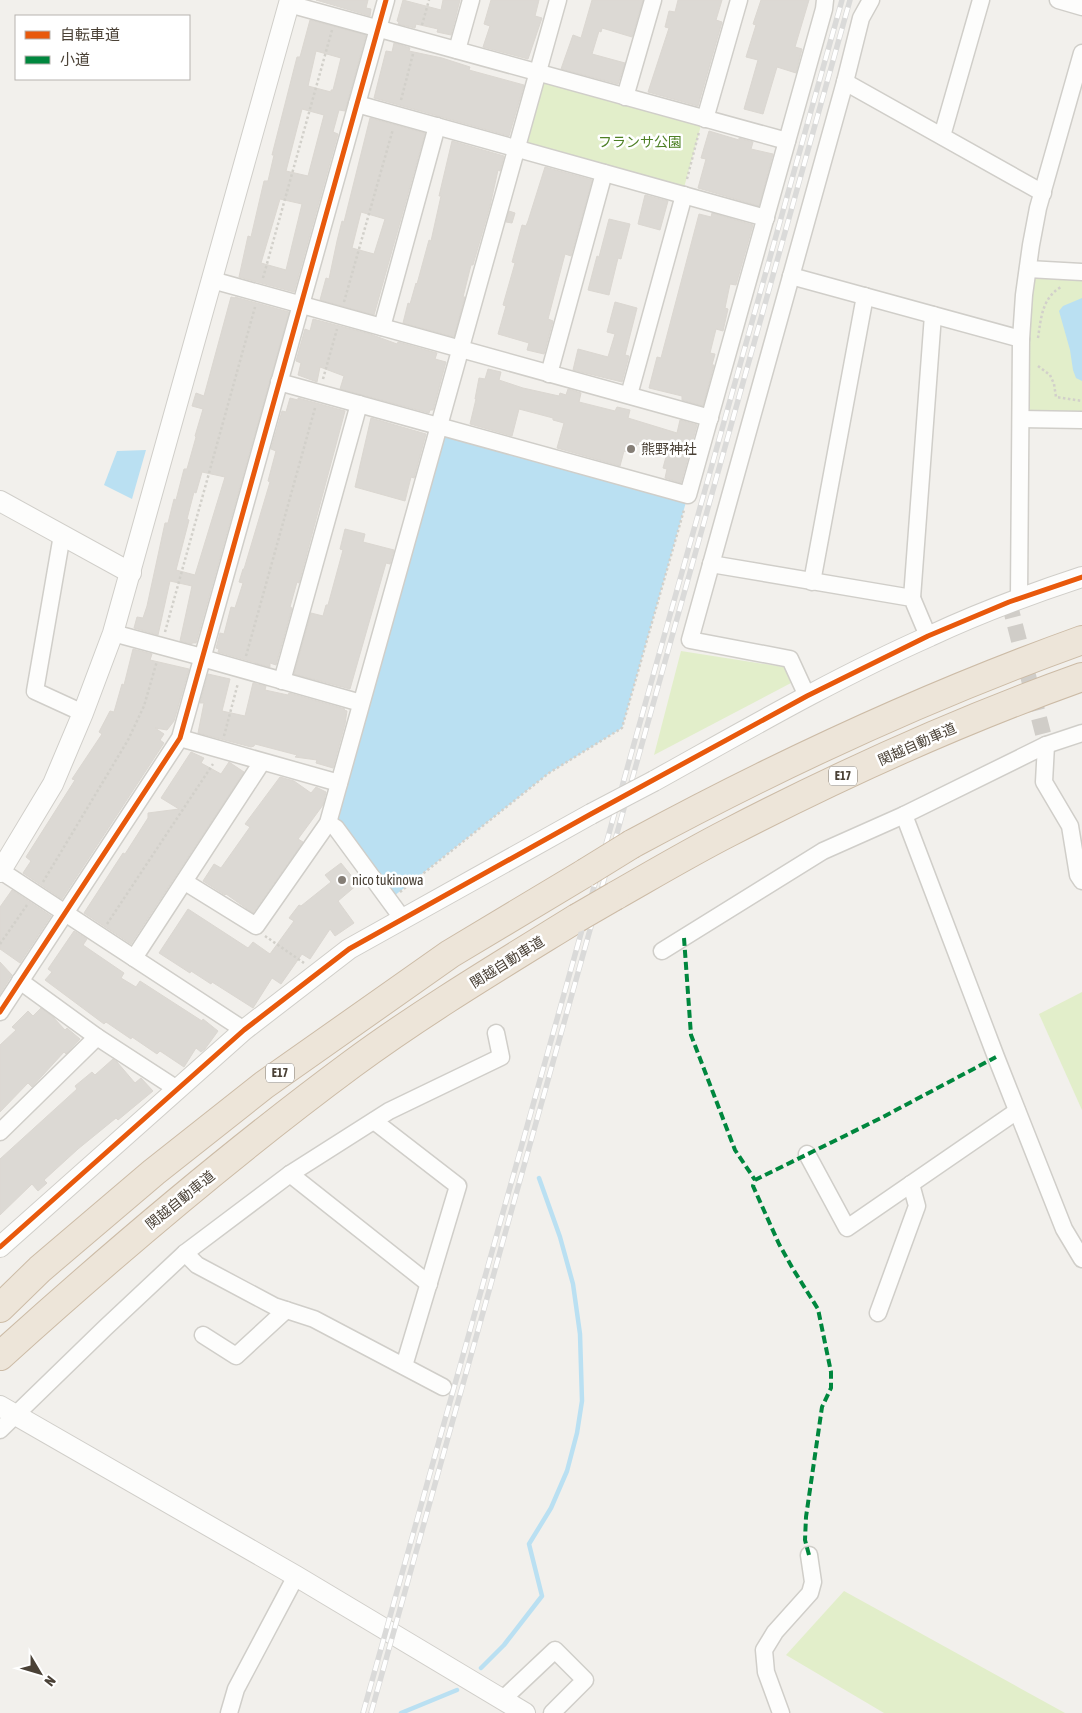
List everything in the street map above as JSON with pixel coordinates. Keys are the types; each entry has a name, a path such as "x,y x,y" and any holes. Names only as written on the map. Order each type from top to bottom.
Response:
{"highway":[{"name":"E17","path":"0,1308 40,1269 154,1172 264,1085 450,954 632,844 712,801 831,743 934,697 1082,640"},
{"name":"関越自動車道","path":"0,1356 168,1209 353,1064 444,1001 577,918 726,833 837,778 950,729 1082,677"}],"street":[{"path":"0,1012 180,738 386,0"},
{"path":"457,50 471,0"},
{"path":"184,882 256,926 328,823 558,0"},
{"path":"625,96 653,0"},
{"path":"704,118 739,0"},
{"path":"279,382 688,494 825,0"},
{"path":"807,696 790,659 690,640 792,276 861,18 871,0"},
{"path":"942,136 981,0"},
{"path":"1058,0 1082,7"},
{"path":"244,1030 0,871 52,784 83,713 113,633 289,2 378,29 787,141"},
{"path":"1019,598 1021,340 1028,269 1031,245 1043,193 1082,52"},
{"path":"845,82 1043,193"},
{"path":"357,104 766,218"},
{"path":"382,327 437,126"},
{"path":"549,374 604,173"},
{"path":"628,396 683,195"},
{"path":"1028,269 1082,272"},
{"path":"792,276 1021,340"},
{"path":"212,280 710,418"},
{"path":"812,582 865,296"},
{"path":"928,636 912,598 933,315"},
{"path":"282,681 359,404"},
{"path":"1021,419 1082,420"},
{"path":"0,501 131,573"},
{"path":"62,535 35,691 83,713"},
{"path":"711,564 912,598"},
{"path":"0,1247 244,1030 349,950 402,918 807,696 928,636 1019,598 1082,577"},
{"path":"113,633 361,703"},
{"path":"662,951 823,851 904,815 1046,745 1082,732"},
{"path":"180,738 339,783"},
{"path":"1046,745 1044,782 1070,826 1078,875 1082,881"},
{"path":"134,958 262,762"},
{"path":"904,815 1064,1229 1082,1259"},
{"path":"328,823 336,828 402,918"},
{"path":"20,982 97,1037 177,1089"},
{"path":"0,1430 8,1411 105,1328 185,1253 290,1174 390,1111 501,1057 496,1033"},
{"path":"0,1132 97,1037"},
{"path":"807,1154 847,1228 1017,1111"},
{"path":"374,1121 458,1186 404,1366"},
{"path":"290,1174 429,1284"},
{"path":"878,1312 917,1206 911,1184"},
{"path":"185,1253 197,1265 274,1306 314,1319 443,1387"},
{"path":"203,1335 236,1356 286,1310"},
{"path":"8,1411 296,1576 525,1713"},
{"path":"781,1713 766,1672 764,1650 775,1632 810,1593 813,1582 809,1554"},
{"path":"229,1713 236,1689 296,1576"},
{"path":"503,1699 556,1650 585,1680 552,1713"}],"path":[{"path":"100,936 218,757 428,0"},
{"path":"0,944 36,894 128,740 144,706 336,17"},
{"path":"683,195 704,118"},
{"path":"1037,346 1044,305 1053,292 1067,284"},
{"path":"1036,361 1038,367 1050,375 1056,397 1082,401"},
{"path":"389,900 549,773 622,728 688,494"},
{"path":"256,926 254,928 318,973"}],"green space":[{"name":"フランサ公園","path":"537,72 703,118 682,195 516,148"},
{"path":"1028,269 1082,272 1082,420 1021,419"},
{"path":"681,651 784,667 791,683 654,755"},
{"path":"1082,992 1082,1110 1039,1014"},
{"path":"844,1591 1065,1713 884,1713 786,1655"}],"water":[{"path":"1082,298 1082,381 1076,378 1073,370 1070,350 1059,311 1063,306"},
{"path":"439,426 688,495 622,728 549,773 389,900 328,823"},
{"path":"146,450 132,499 104,485 117,451"}],"building":[{"path":"316,0 368,0 366,8 371,9 370,16"},
{"path":"403,0 441,10 443,0 460,0 451,35 437,32 438,29 416,24 415,28 398,24 399,22 397,21"},
{"path":"491,0 539,0 535,16 542,18 528,59 483,47 490,26 484,24"},
{"path":"592,0 643,0 632,37 602,28 601,32 599,31 592,54 625,63 618,84 561,69 573,35 581,38"},
{"path":"678,0 722,0 716,20 722,22 698,106 648,92 669,28 665,27 669,11 675,12"},
{"path":"761,0 809,0 795,47 802,49 796,73 777,67 763,114 744,109 758,60 746,57 756,25 753,24"},
{"path":"310,20 366,35 345,111 339,110 333,132 338,134 294,292 239,277 248,236 251,237 264,181 268,181 274,155 272,155 297,57 300,57","holes":["316,51 341,58 331,92 308,86","302,109 324,115 308,176 286,171","280,199 302,204 286,270 261,263"]},
{"path":"394,43 410,48 409,51 442,58 470,67 469,70 524,85 509,136 374,98 386,51 392,52"},
{"path":"370,118 425,133 374,315 320,300 326,278 329,279 342,221 344,222","holes":["361,212 385,219 374,254 352,248"]},
{"path":"709,131 753,142 751,149 773,154 759,206 698,188 706,159 701,158"},
{"path":"452,141 504,156 500,171 498,170 473,265 471,265 463,297 465,297 454,337 403,323 408,303 410,304 417,284 429,240 431,241"},
{"path":"545,167 592,180 571,256 565,254 548,319 553,321 544,354 527,350 529,343 498,334 506,306 503,305 515,263 512,262 522,225 526,226 528,221"},
{"path":"645,195 668,201 660,230 638,224"},
{"path":"509,211 515,213 512,223 506,222"},
{"path":"712,213 753,225 736,285 730,284 725,308 728,309 723,331 716,329 710,353 715,354 712,365 714,365 703,406 682,400 682,396 649,388 657,357 661,358 699,214 711,217"},
{"path":"609,219 630,224 621,259 618,258 609,295 588,290"},
{"path":"231,297 289,312 196,643 192,644 180,641 192,586 170,581 158,635 134,628 137,617 143,618 147,606 165,523 168,523 174,499 176,500 184,469 187,469 196,437 203,409 192,406 196,393 204,396","holes":["202,472 225,477 195,575 176,570 194,492 196,493"]},
{"path":"615,302 637,308 625,355 629,356 622,382 573,370 578,349 608,357 615,334 607,332"},
{"path":"313,319 370,334 397,344 398,342 437,353 435,359 446,362 433,410 430,410 429,413 340,389 344,376 320,367 317,382 298,375 301,363 296,361 305,329 310,331"},
{"path":"488,369 501,372 499,380 523,388 559,396 560,393 566,395 568,389 581,393 579,402 615,411 617,407 630,410 628,418 677,433 680,420 697,425 681,483 665,478 667,469 663,468 667,453 637,444 633,454 624,451 620,466 557,448 564,423 553,420 553,418 519,409 512,436 470,424 479,378 485,379"},
{"path":"290,398 298,400 298,398 345,411 299,583 297,582 290,607 292,608 276,665 270,663 270,667 218,652 219,649 216,648 220,633 224,634 231,607 235,608 243,583 239,582 270,482 268,481 276,451 271,449 282,411 286,412"},
{"path":"371,418 426,434 414,478 411,477 405,501 355,487"},
{"path":"345,529 365,534 363,542 394,550 390,564 386,563 350,689 294,674 311,613 323,616 326,605 328,605 343,550 340,549"},
{"path":"133,649 152,654 150,660 189,669 174,721 167,730 155,728 164,734 160,740 164,743 62,899 23,873 31,861 26,857 75,780 72,779 102,734 99,732 110,711 114,712 122,684 124,685"},
{"path":"208,674 230,679 222,711 245,716 253,683 266,686 265,690 288,695 289,693 345,709 347,711 345,724 333,768 316,763 317,760 295,757 297,755 255,744 251,747 198,733 204,703 200,703"},
{"path":"191,752 204,758 201,763 221,774 229,762 244,772 131,944 84,913 123,853 125,854 148,818 148,813 179,809 161,798"},
{"path":"280,777 294,781 311,793 316,787 326,792 323,805 298,839 303,842 253,913 203,881 214,864 221,868 250,827 245,824"},
{"path":"341,863 358,884 338,901 354,923 335,936 330,929 310,959 302,954 281,984 272,978 253,1008 212,982 211,984 191,971 190,973 159,953 188,909 248,948 253,942 270,954 294,921 289,918 299,905 301,906 331,882 325,875"},
{"path":"12,890 51,916 20,963 0,949 0,907"},
{"path":"74,931 87,939 83,945 124,973 121,978 136,987 140,981 202,1021 203,1019 218,1031 205,1049 201,1052 196,1048 184,1067 160,1051 157,1054 106,1022 104,1024 45,980 52,972 48,969"},
{"path":"0,962 12,975 0,994"},
{"path":"41,1008 65,1030 67,1028 80,1039 66,1054 64,1052 32,1087 28,1083 0,1112 0,1045 16,1030 12,1027 28,1011 33,1016"},
{"path":"113,1059 135,1083 141,1078 153,1091 118,1120 116,1118 78,1149 44,1180 47,1183 38,1191 32,1184 0,1215 0,1159 77,1089 75,1086 92,1072 95,1075"}],"waterway":[{"path":"481,1668 504,1645 542,1596 529,1544 551,1508 567,1471 577,1433 582,1401 580,1334 573,1284 560,1237 539,1178"},
{"path":"401,1713 457,1690"}],"tunnel":[{"path":"1009,602 1046,745"}],"railway":[{"path":"363,1713 842,0"},
{"path":"371,1713 850,0"}],"marked path":[{"path":"684,938 691,1035 735,1150 755,1180"},
{"path":"809,1555 805,1540 806,1517 822,1407 831,1388 831,1372 818,1309 779,1244 753,1186 755,1180 881,1118 996,1057"}],"cycle path":[{"path":"0,1012 180,738 386,0"},
{"path":"0,1247 244,1030 349,949 807,696 928,636 1009,602 1082,577"}],"place":[{"name":"熊野神社","path":"631,449"},
{"name":"nico tukinowa","path":"342,880"}]}
